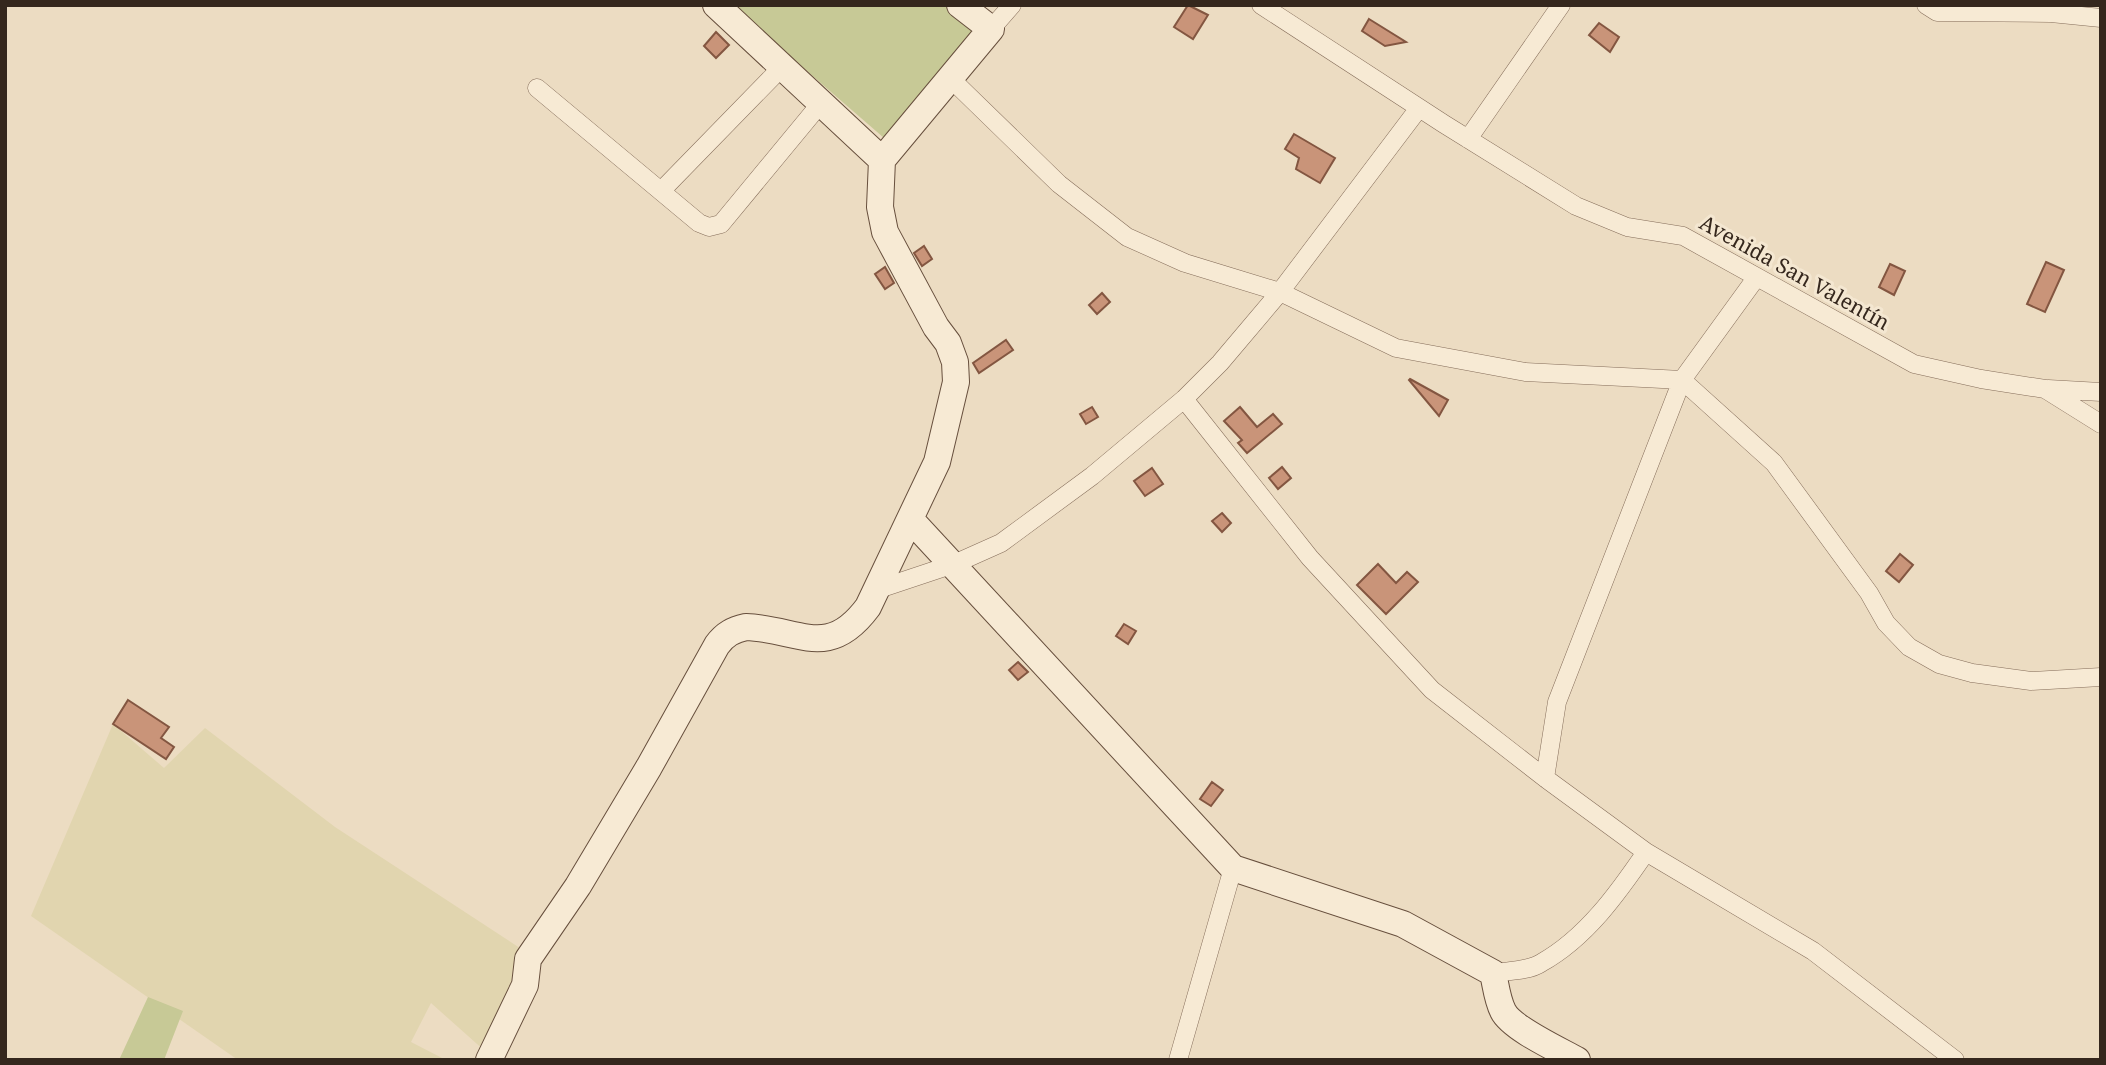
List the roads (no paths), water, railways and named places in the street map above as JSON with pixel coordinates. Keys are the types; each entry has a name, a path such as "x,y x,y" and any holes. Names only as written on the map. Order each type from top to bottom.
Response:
{"street":[{"path":"716,5 882,160"},
{"path":"960,5 991,29"},
{"path":"489,1060 525,985 528,959 578,886 724,635 734,629 746,627 820,640 840,635 856,623 868,607 937,462 956,382 955,362 948,343 936,327 885,232 880,207 882,160 1012,5"},
{"name":"Avenida San Valentín","path":"1261,5 1576,206 1627,227 1683,236 1914,364 1981,379 2045,389 2101,424"},
{"path":"1468,139 1561,5"},
{"path":"1926,5 1937,12 2051,13 2101,18"},
{"path":"662,190 782,67"},
{"path":"949,77 1059,184 1127,237 1185,263 1280,292 1396,348 1525,372 1682,380 1774,463 1869,593 1886,623 1909,647 1939,664 1972,673 2031,681 2101,677"},
{"path":"537,88 699,223 709,227 721,224 821,103"},
{"path":"876,590 954,564 1001,542 1091,476 1184,399 1220,363 1280,292 1419,108"},
{"path":"1545,778 1557,702 1682,380 1756,278"},
{"path":"2045,389 2101,392"},
{"path":"1184,399 1310,558 1432,690 1646,852 1813,951 1955,1060"},
{"path":"911,520 1233,868 1404,924 1493,973 1539,965 1580,934 1621,890 1646,852"},
{"path":"1178,1060 1233,868"},
{"path":"1493,973 1504,1014 1529,1033 1577,1060"}]}
